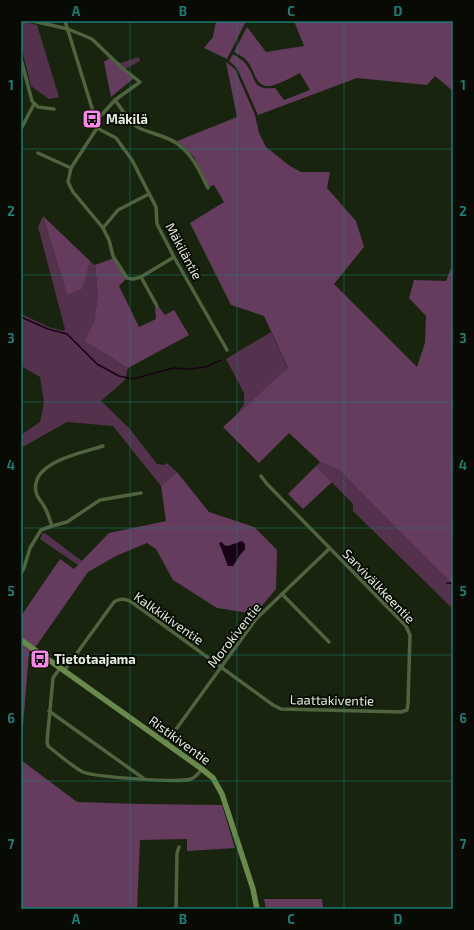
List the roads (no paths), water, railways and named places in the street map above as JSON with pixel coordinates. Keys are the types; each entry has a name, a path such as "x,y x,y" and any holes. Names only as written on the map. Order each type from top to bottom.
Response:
{"street":[{"path":"33,21 68,29 92,39 140,82 115,100 96,121"},
{"path":"65,21 97,128 71,168 68,182 73,192 103,228 109,240 113,256 127,278 133,280 174,257"},
{"path":"21,60 34,104 38,107 54,109"},
{"path":"115,100 138,128 169,139 178,144 192,157 208,188"},
{"path":"21,129 34,104"},
{"name":"Mäkiläntie","path":"97,128 116,138 132,160 156,207 157,224 227,350"},
{"path":"38,153 71,168"},
{"path":"103,228 118,210 149,194"},
{"path":"141,276 157,306"},
{"path":"52,526 46,509 36,494 35,486 39,475 50,465 61,459 103,446"},
{"name":"Sarvivälkkeentie","path":"262,476 267,484 329,549 406,626 410,635 407,710"},
{"path":"21,573 30,548 41,530 67,522 100,500 141,493"},
{"name":"Morokiventie","path":"166,743 256,619 329,549"},
{"path":"282,594 329,642"},
{"name":"Kalkkikiventie","path":"62,670 114,602 123,598 134,604 221,667"},
{"name":"Ristikiventie","path":"21,640 213,778 222,794 253,889 257,909"},
{"name":"Laattakiventie","path":"221,667 273,705 281,709 401,712 407,710"},
{"path":"62,670 52,678 47,731 48,746 82,772 91,775 185,780 192,779 202,769"},
{"path":"49,710 144,779"},
{"path":"176,909 177,853 179,847"}],"waterway":[{"path":"21,317 48,329 67,334 97,364 119,376 133,379 173,368 189,369 206,367 221,360"},
{"path":"447,583 453,583"}],"place":[{"name":"Mäkilä","path":"92,119"},
{"name":"Tietotaajama","path":"40,659"}]}
